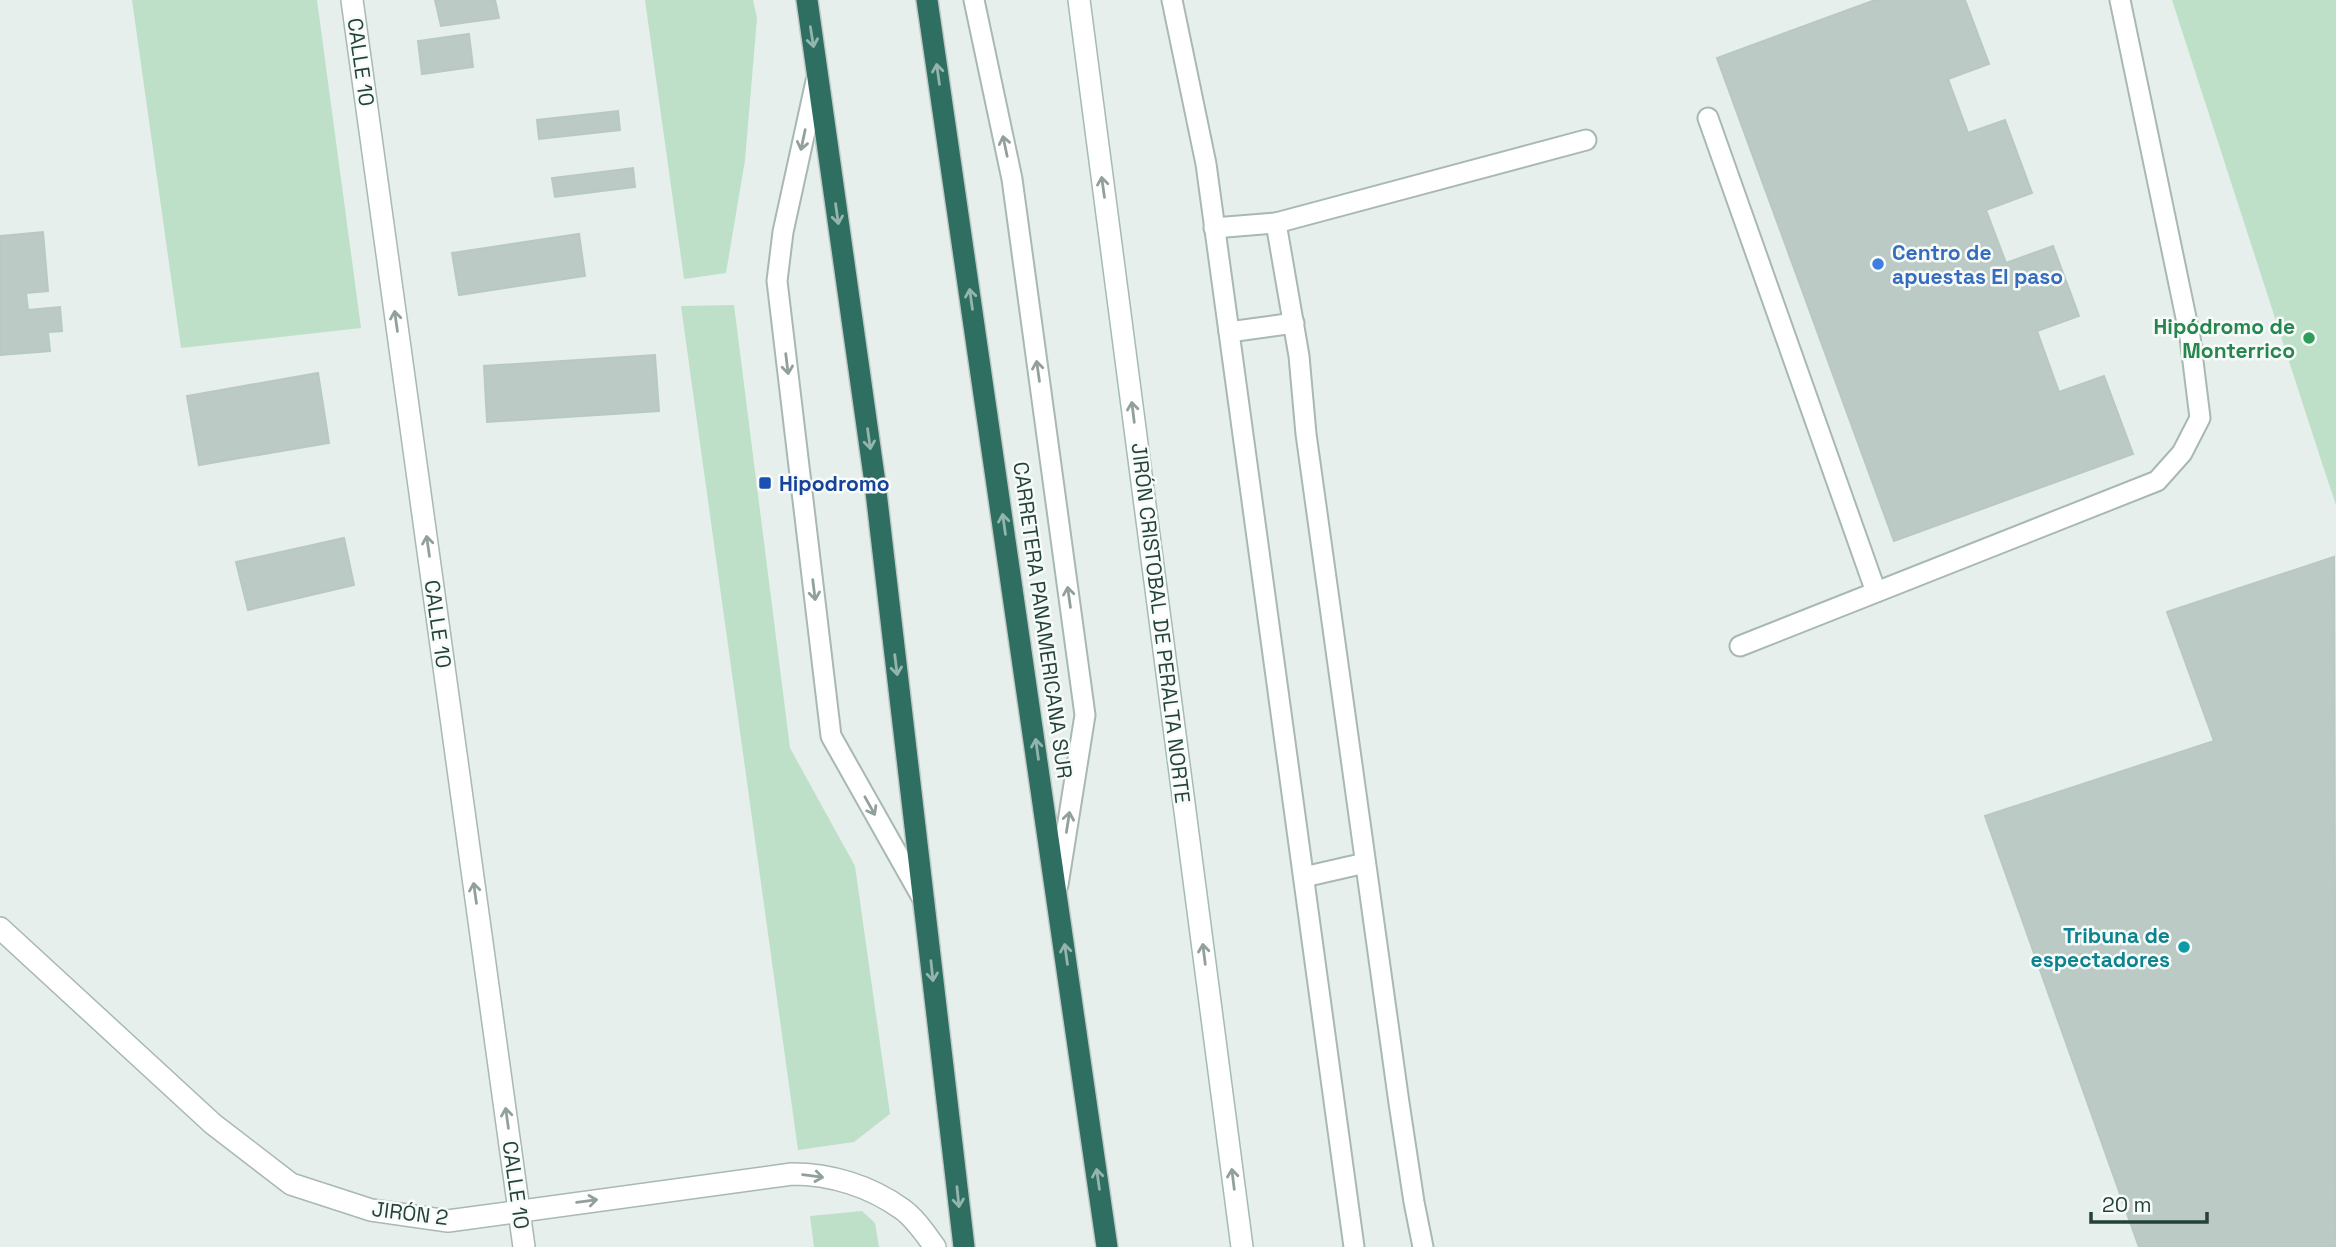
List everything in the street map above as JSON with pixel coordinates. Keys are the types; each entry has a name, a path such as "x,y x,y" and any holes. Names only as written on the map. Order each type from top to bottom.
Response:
{"highway":[{"path":"807,0 875,483 964,1247"},
{"name":"CARRETERA PANAMERICANA SUR","path":"928,0 1107,1247"}],"street":[{"name":"CALLE 10","path":"352,0 524,1247"},
{"name":"JIRÓN CRISTOBAL DE PERALTA NORTE","path":"1079,0 1242,1247"},
{"name":"JIRÓN 2","path":"0,928 213,1124 291,1184 371,1210 448,1221 792,1174 809,1174 853,1182 904,1210 935,1247"}],"lane":[{"path":"974,0 1012,179 1084,715 1057,889"},
{"path":"1172,0 1206,164 1354,1247"},
{"path":"1740,646 2157,481 2182,453 2200,418 2190,337 2120,0"},
{"path":"818,73 783,232 777,281 831,736 925,903"},
{"path":"1709,118 1877,592"},
{"path":"1214,228 1276,223 1586,140"},
{"path":"1276,223 1294,323 1306,434 1365,863 1423,1247"},
{"path":"1229,332 1294,323"},
{"path":"1304,877 1365,863"}],"green space":[{"path":"132,0 317,0 361,328 181,348"},
{"path":"645,0 753,0 757,18 745,160 726,273 684,279"},
{"name":"Hipódromo de Monterrico","path":"2172,0 2336,0 2336,505 2322,463"},
{"path":"734,305 790,748 855,866 890,1114 854,1142 798,1150 681,306"},
{"path":"862,1211 875,1223 879,1247 814,1247 810,1216"}],"building":[{"path":"435,0 495,0 499,18 441,26"},
{"path":"1875,0 1965,0 1989,64 1948,79 1968,133 2005,120 2032,193 1986,210 2006,263 2053,246 2079,316 2037,331 2059,392 2104,376 2133,454 1894,541 1717,58"},
{"path":"469,34 473,67 422,74 418,41"},
{"path":"618,111 620,130 539,139 537,120"},
{"path":"633,168 635,187 555,197 552,178"},
{"path":"43,232 48,291 26,293 28,310 60,307 62,331 48,332 50,351 0,355 0,236"},
{"path":"579,234 585,276 459,295 452,253"},
{"path":"655,355 659,411 487,422 484,366"},
{"path":"318,373 329,443 199,465 187,396"},
{"path":"344,538 354,585 248,610 236,562"},
{"name":"Tribuna de espectadores","path":"2334,557 2336,1247 2139,1247 1985,816 2214,741 2167,612"}],"place":[{"name":"Centro de apuestas El paso","path":"1878,264"},
{"name":"Hipódromo de Monterrico","path":"2309,338"},
{"name":"Hipodromo","path":"765,483"},
{"name":"Tribuna de espectadores","path":"2184,947"}]}
